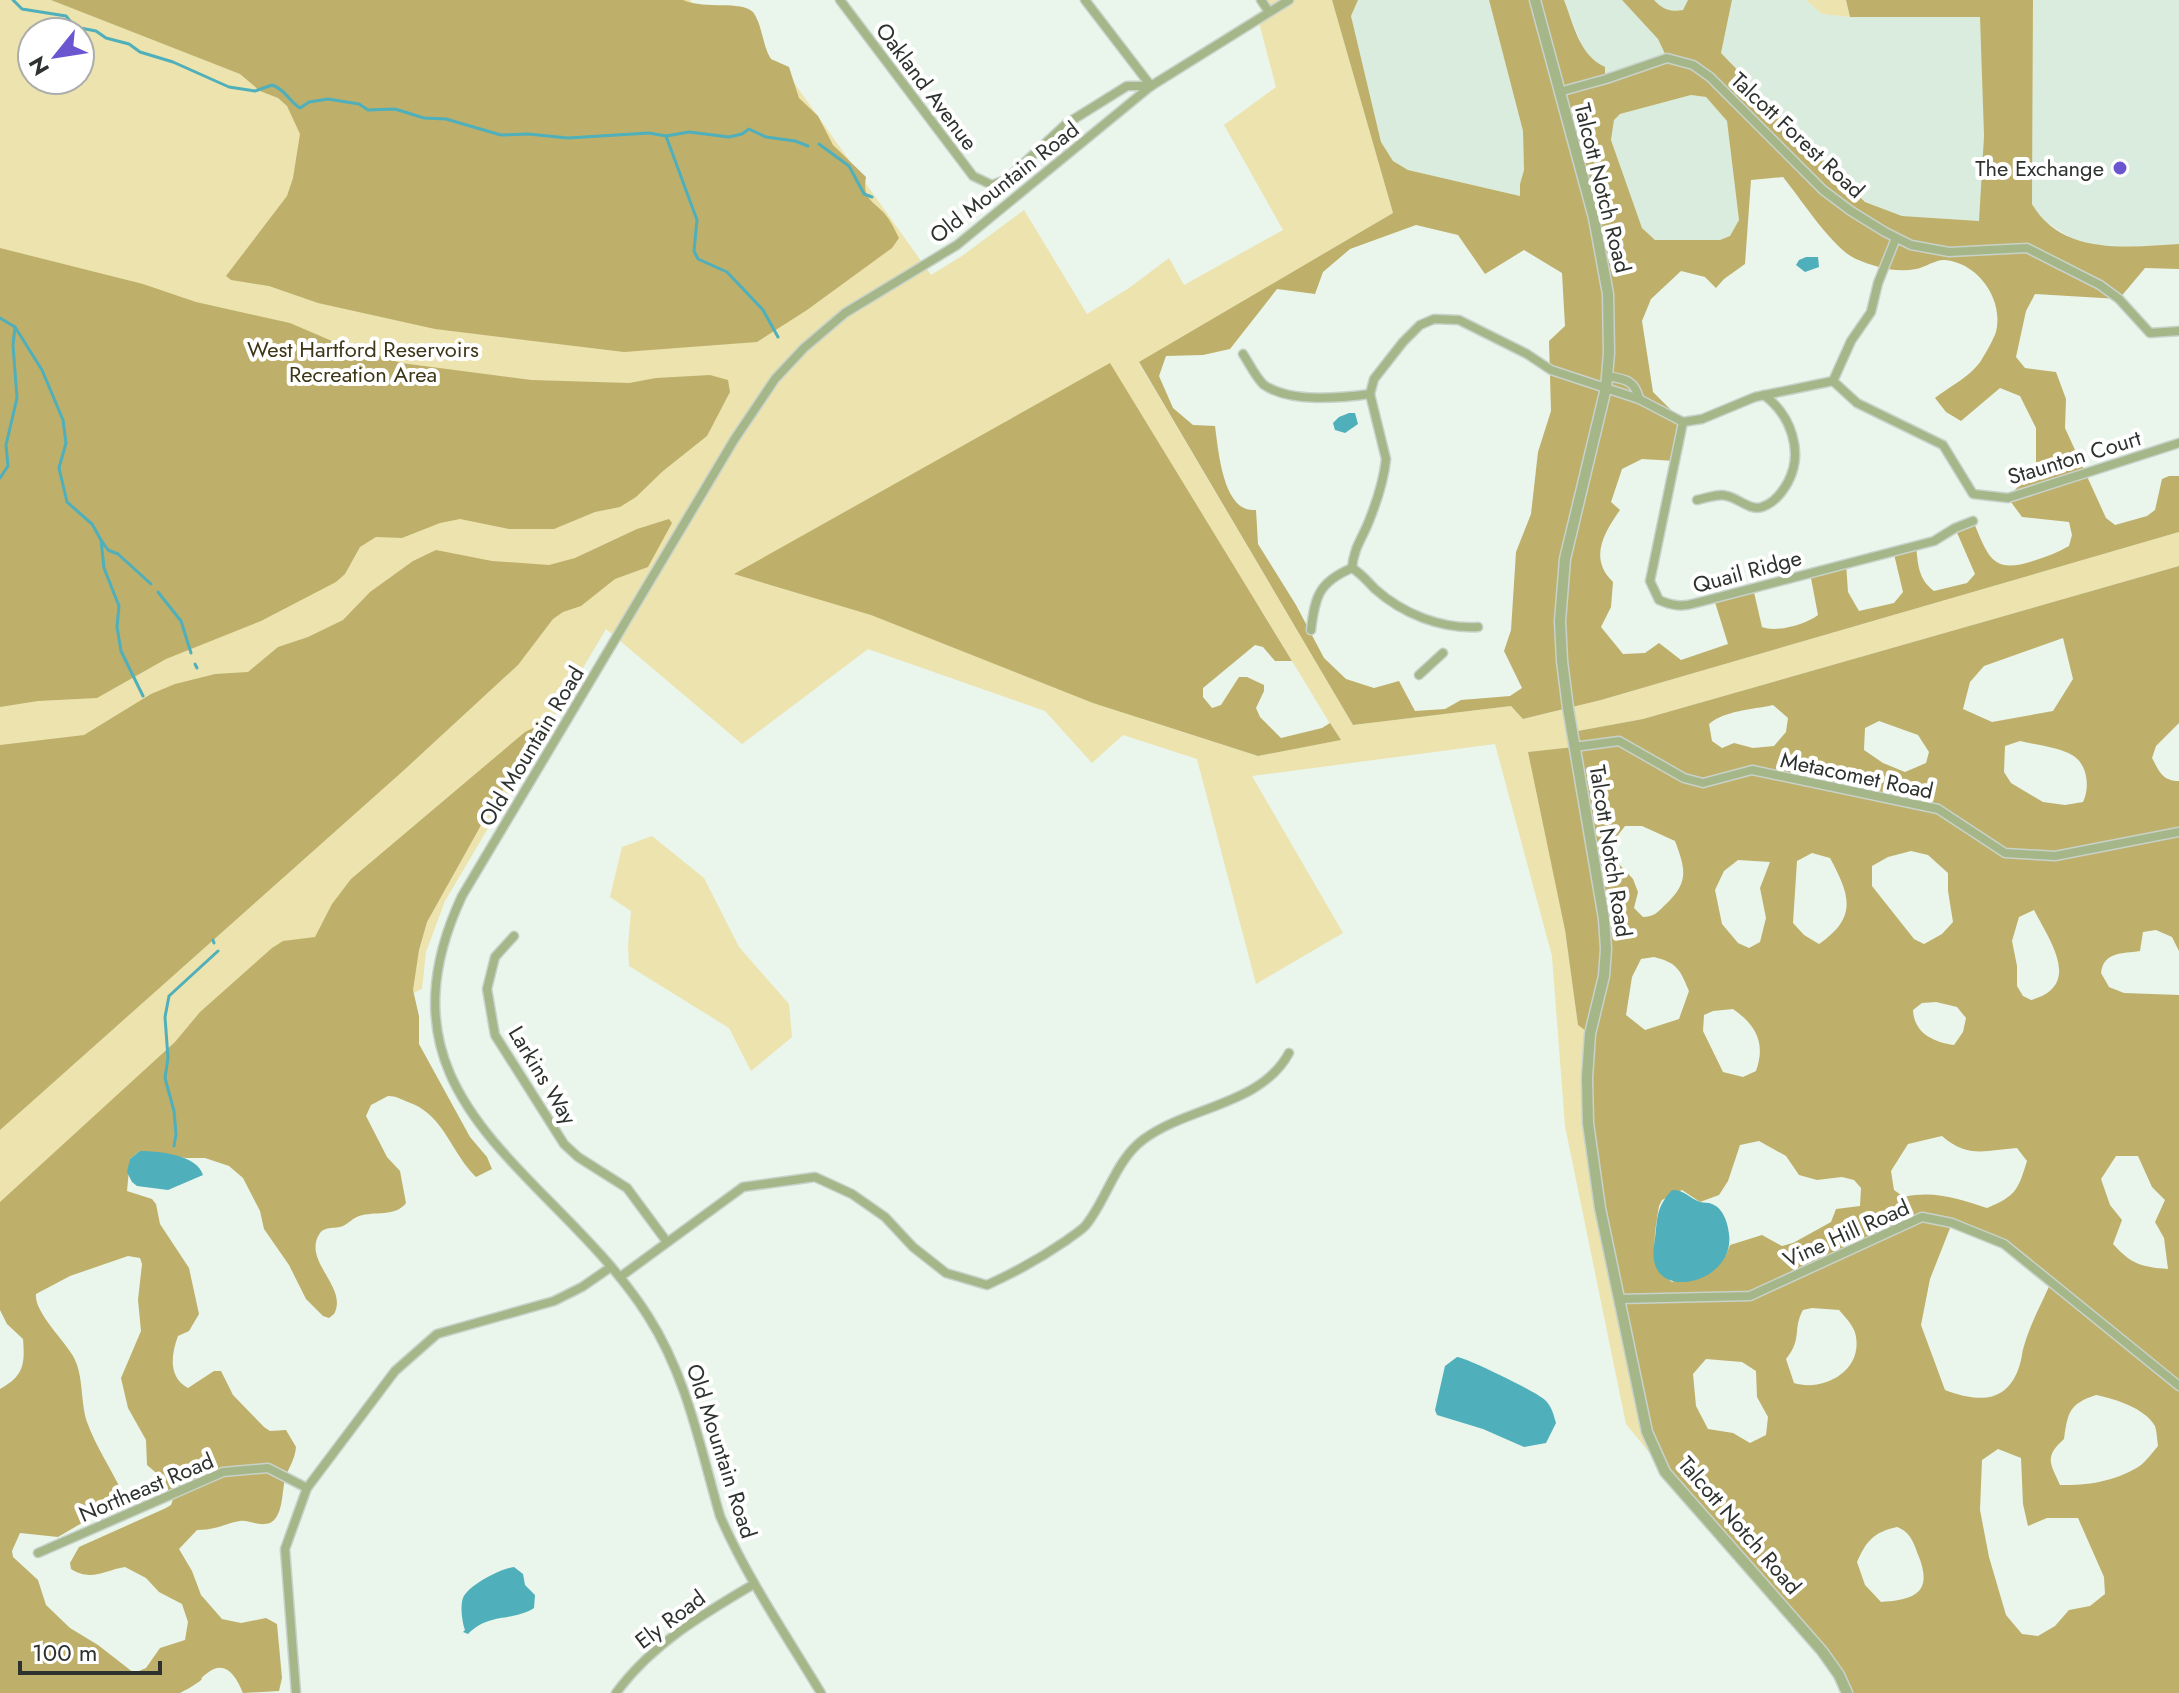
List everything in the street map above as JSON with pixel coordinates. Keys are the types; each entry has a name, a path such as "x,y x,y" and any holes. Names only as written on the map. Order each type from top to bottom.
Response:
{"street":[{"name":"Oakland Avenue","path":"840,0 973,176 992,185 1007,179 1034,151 1078,116 1127,86 1151,86"},
{"path":"1085,0 1151,86"},
{"path":"1261,0 1269,12"},
{"name":"Old Mountain Road","path":"821,1693 739,1558 720,1516 693,1415 672,1360 647,1314 620,1277 481,1125 452,1079 438,1040 434,999 440,952 448,925 462,896 734,440 775,379 804,348 845,313 957,245 1151,86 1289,0"},
{"name":"Talcott Notch Road","path":"1535,0 1603,259 1610,322 1607,382 1565,559 1562,590 1562,661 1604,919 1606,949 1604,976 1590,1034 1587,1078 1588,1123 1597,1193 1647,1432 1655,1454 1665,1472 1822,1651 1847,1693"},
{"name":"Talcott Forest Road","path":"1559,92 1659,60 1678,59 1710,77 1823,190 1896,238 1911,245 1949,252 2027,248 2100,285 2119,299 2150,333 2179,331"},
{"path":"1352,568 1353,551 1369,524 1385,468 1380,428 1370,394 1374,379 1420,325 1434,319 1459,320 1527,354 1551,370 1607,382 1683,422 1702,419 1742,401 1833,381 1851,341 1871,312 1878,283 1896,238"},
{"path":"1243,354 1263,384 1272,388 1305,398 1336,399 1370,394"},
{"path":"1607,382 1628,380 1637,388 1639,399"},
{"name":"Staunton Court","path":"1833,381 1857,403 1943,445 1973,494 2008,498 2179,443"},
{"path":"1782,413 1786,389"},
{"path":"1697,500 1720,495 1757,508 1782,493 1797,457 1782,413 1764,395"},
{"name":"Quail Ridge","path":"1683,422 1650,581 1659,600 1667,603 1680,607 1934,541 1973,521"},
{"path":"1311,630 1320,589 1338,574 1352,568 1362,573 1376,589 1417,616 1452,626 1478,627"},
{"path":"1419,675 1443,653"},
{"name":"Metacomet Road","path":"1574,747 1619,741 1684,778 1703,783 1752,770 1938,809 2005,853 2055,856 2179,832"},
{"name":"Larkins Way","path":"514,936 495,957 487,989 495,1035 564,1144 578,1157 627,1188 667,1242"},
{"path":"620,1277 743,1187 815,1177 852,1194 885,1217 913,1247 946,1273 987,1285 1035,1263 1085,1226 1117,1172 1142,1140 1190,1114 1252,1091 1281,1068 1289,1053"},
{"name":"Vine Hill Road","path":"1620,1299 1750,1296 1922,1217 1952,1223 2004,1244 2179,1386"},
{"path":"296,1693 285,1549 307,1488 395,1371 437,1334 554,1301 611,1267"},
{"name":"Northeast Road","path":"38,1553 223,1472 268,1468 307,1488"},
{"name":"Ely Road","path":"616,1693 655,1649 754,1584"}],"shaded area":[{"path":"1358,0 1489,0 1523,131 1524,170 1520,196 1408,170 1393,161 1381,142 1351,16"},
{"path":"1564,0 1622,0 1659,39 1667,58 1606,79 1583,49"},
{"path":"1654,0 1688,0 1683,10 1674,11 1665,10"},
{"path":"1732,0 1806,0 1822,14 1850,17 1981,17 1984,136 1980,221 1902,216 1866,202 1721,53"},
{"path":"2033,0 2179,0 2179,244 2113,247 2076,241 2040,218 2032,204"},
{"path":"1691,95 1706,97 1727,121 1739,220 1730,236 1721,240 1655,240 1642,228 1611,140 1614,120 1620,114"}],"green space":[{"name":"West Hartford Reservoirs Recreation Area","path":"0,0 690,0 705,20 787,73 931,275 1024,210 1087,314 1169,258 1184,285 1283,230 1224,125 1276,87 1258,19 1269,12 1266,0 1332,0 1393,213 1139,363 1353,725 1511,706 1524,719 1601,700 2179,532 2179,566 1643,719 1572,732 1565,930 1578,1024 1590,1034 1665,1472 1626,1424 1565,1126 1552,956 1495,744 1252,776 1343,933 1256,984 1197,759 1123,735 1092,763 1045,711 868,649 742,744 606,629 445,901 426,952 422,989 149,1119 0,1211","holes":["1261,610 1340,740 1258,756 1142,719"]},
{"path":"51,0 683,0 740,6 753,12 771,59 789,67 799,98 818,116 833,145 866,177 868,196 886,216 899,238 892,248 757,342 624,352 435,329 318,303 269,286 231,280 226,276 287,196 293,178 300,134 287,106 278,98 260,91 240,74"},
{"path":"1332,0 1358,0 1351,16 1381,142 1393,161 1408,170 1520,196 1524,170 1523,131 1489,0 1564,0 1583,47 1605,67 1605,79 1667,58 1658,39 1622,0 1654,0 1674,11 1683,10 1688,0 1732,0 1721,53 1865,202 1902,216 1979,221 1984,136 1980,17 1850,17 1846,0 2033,0 2032,204 2045,221 2060,233 2078,240 2118,246 2179,244 2179,269 2145,268 2119,299 2035,294 2026,311 2016,357 2025,368 2056,372 2066,399 2065,428 2106,518 2115,525 2147,516 2155,510 2162,479 2179,476 2179,532 1601,700 1523,719 1511,706 1353,725 1139,362 1393,213","holes":["1691,95 1706,97 1727,121 1739,220 1730,236 1720,240 1655,240 1642,228 1611,140 1614,120 1620,114","1783,177 1837,245 1856,259 1893,270 1916,269 1945,260 1978,275 1996,307 1996,332 1978,365 1935,398 1946,412 1961,421 2000,388 2020,396 2036,428 2036,466 2008,498 2022,517 2069,522 2072,535 2069,546 2060,551 2019,565 2008,565 1993,559 1973,521 1955,528 1975,574 1967,583 1934,591 1922,576 1916,545 1893,550 1903,592 1894,603 1859,611 1848,592 1846,563 1810,573 1818,615 1806,622 1783,628 1762,627 1753,588 1714,599 1728,644 1681,660 1659,643 1645,653 1623,654 1601,627 1611,607 1613,582 1602,564 1601,546 1620,510 1611,502 1622,469 1642,459 1675,461 1683,422 1653,392 1642,321 1651,299 1681,271 1705,277 1716,288 1745,264 1751,180","1416,225 1458,235 1485,274 1524,250 1562,273 1565,326 1549,341 1551,411 1538,452 1531,514 1516,552 1511,630 1504,651 1522,688 1510,696 1461,700 1445,709 1415,711 1399,681 1374,688 1346,679 1324,658 1258,544 1256,510 1244,508 1231,494 1222,472 1215,426 1193,425 1173,408 1159,376 1166,356 1203,355 1230,349 1277,289 1315,294 1323,272 1350,249"]},
{"path":"1806,0 1846,0 1850,17 1822,14"},
{"path":"0,248 143,284 196,302 290,323 332,341 401,363 532,380 629,383 710,375 728,380 730,392 707,436 620,507 595,512 554,529 509,529 460,519 440,523 402,538 376,537 360,547 345,574 336,582 261,621 166,659 97,698 38,701 0,707"},
{"path":"1110,363 1292,661 1275,661 1263,647 1255,645 1203,688 1203,697 1212,708 1221,705 1239,677 1247,677 1264,685 1256,708 1260,717 1281,738 1322,728 1330,723 1341,740 1258,756 1093,703 871,615 734,574"},
{"path":"669,519 672,523 648,567 615,579 581,606 553,619 518,665 0,1130 0,745 84,735 151,694 175,684 215,674 248,672 278,647 343,620 370,592 413,561 436,550 492,561 549,565 575,558 637,529"},
{"path":"2179,566 2179,723 2156,746 2152,758 2165,777 2179,781 2179,951 2172,937 2156,930 2143,932 2140,951 2110,957 2101,973 2109,987 2124,993 2179,995 2179,1693 1847,1693 1839,1675 1655,1454 1593,1165 1590,1034 1578,1025 1565,930 1528,752 1574,747 1572,732 1643,719","holes":["2063,638 2073,679 2053,711 1992,722 1963,709 1970,682 1984,666","1773,705 1788,718 1786,732 1774,746 1753,748 1734,743 1722,748 1712,741 1709,724 1731,713","1879,721 1918,735 1929,752 1926,763 1905,772 1883,763 1864,750 1865,728","2020,741 2072,755 2081,764 2087,783 2083,802 2065,805 2043,802 2011,783 2004,772 2005,746","1625,826 1642,826 1675,841 1683,868 1682,883 1656,914 1643,917 1634,908 1638,892 1633,879 1616,861 1615,839","1911,851 1928,855 1948,873 1953,922 1942,934 1924,944 1914,939 1872,886 1872,866 1888,857","1812,853 1830,858 1846,894 1847,905 1840,924 1819,944 1804,935 1793,923 1797,861","1738,860 1770,862 1760,888 1766,918 1760,942 1749,948 1738,943 1722,924 1715,890 1724,871","2034,910 2054,948 2059,974 2056,984 2047,993 2031,1000 2023,996 2017,986 2012,941 2019,917","1654,957 1677,968 1689,991 1679,1019 1645,1030 1626,1015 1632,977 1641,959","1936,1002 1957,1007 1966,1018 1963,1032 1954,1045 1926,1035 1914,1018 1913,1010 1922,1003","1733,1009 1748,1022 1757,1036 1760,1052 1756,1071 1743,1077 1723,1072 1703,1031 1704,1015","1942,1136 1969,1150 2017,1148 2027,1161 2021,1179 2010,1196 1987,1208 1936,1195 1904,1197 1894,1190 1891,1171 1908,1144","1759,1141 1786,1156 1799,1175 1817,1180 1842,1177 1854,1180 1861,1188 1860,1206 1836,1209 1831,1222 1793,1243 1782,1246 1762,1235 1730,1245 1726,1255 1672,1282 1664,1275 1656,1257 1657,1216 1662,1200 1682,1190 1700,1202 1719,1195 1728,1181 1740,1145","2116,1156 2138,1156 2152,1187 2165,1200 2155,1222 2164,1238 2168,1269 2137,1263 2113,1244 2122,1220 2110,1205 2101,1179","1952,1223 2004,1244 2051,1282 2029,1330 2015,1377 2008,1387 1990,1397 1980,1398 1945,1390 1921,1325 1930,1279","1803,1310 1839,1310 1855,1333 1856,1349 1853,1360 1838,1376 1828,1382 1805,1385 1794,1383 1786,1359 1796,1340","1706,1359 1742,1362 1756,1371 1757,1397 1768,1417 1766,1435 1750,1443 1733,1433 1708,1429 1696,1406 1693,1374","2096,1395 2129,1405 2144,1414 2155,1426 2158,1446 2141,1465 2112,1479 2060,1485 2051,1456 2064,1439 2071,1410","1998,1449 2021,1458 2023,1504 2028,1526 2047,1518 2078,1518 2104,1577 2105,1594 2090,1606 2069,1610 2055,1626 2038,1636 2022,1634 2006,1615 1989,1557 1980,1510 1982,1460","1897,1527 1906,1532 1923,1569 1924,1579 1918,1592 1903,1599 1881,1602 1865,1585 1857,1562 1864,1548 1877,1535"]},
{"path":"533,728 536,734 534,740 480,827 427,922 413,990 419,1016 419,1044 470,1137 487,1157 492,1169 476,1177 441,1127 413,1104 388,1096 371,1105 366,1116 387,1157 400,1171 406,1203 397,1210 359,1216 343,1226 327,1228 320,1233 316,1254 337,1304 329,1318 306,1299 289,1265 264,1229 260,1211 243,1178 229,1166 205,1158 140,1151 130,1159 127,1191 152,1199 156,1204 160,1224 189,1268 199,1314 189,1331 178,1336 173,1358 177,1378 188,1388 214,1371 221,1371 233,1395 264,1427 270,1431 286,1430 296,1447 276,1518 262,1524 240,1521 197,1530 179,1549 201,1595 222,1619 241,1623 266,1618 277,1624 282,1678 279,1691 243,1693 233,1675 219,1668 180,1693 0,1693 0,1389 18,1374 24,1356 23,1339 7,1324 0,1310 0,1202 175,1042 200,1012 272,948 283,941 315,937 332,904 351,879","holes":["128,1256 140,1258 138,1300 141,1331 121,1378 128,1408 146,1440 147,1465 161,1477 173,1499 166,1508 79,1547 70,1563 71,1569 85,1575 125,1567 146,1578 159,1592 182,1604 188,1622 185,1640 160,1648 146,1668 134,1673 70,1628 46,1605 38,1580 13,1557 12,1551 20,1533 58,1537 121,1500 123,1494 87,1422 76,1363 44,1317 36,1294 70,1276"]},
{"path":"652,836 704,878 739,947 789,1004 792,1037 751,1071 729,1028 629,966 631,911 610,897 622,847"}],"water":[{"path":"1806,257 1818,257 1819,267 1805,272 1796,265"},
{"path":"1349,413 1355,413 1358,424 1345,433 1335,430 1333,423"},
{"path":"140,1151 167,1153 185,1159 199,1168 203,1175 168,1190 137,1186 127,1172 130,1159"},
{"path":"1672,1190 1716,1206 1724,1216 1729,1234 1727,1252 1719,1266 1706,1276 1691,1281 1676,1282 1663,1276 1655,1265 1658,1216 1662,1203"},
{"path":"1457,1357 1502,1376 1545,1400 1556,1423 1546,1443 1524,1447 1483,1429 1437,1415 1435,1410 1445,1366"},
{"path":"514,1567 523,1574 525,1585 535,1595 534,1608 484,1623 468,1634 463,1632 462,1605 466,1593 486,1578"}],"waterway":[{"path":"13,0 22,9 66,16 75,27 96,31 106,38 129,44 140,52 173,62 229,87 255,91 272,85 300,108 309,102 328,99 359,104 368,110 395,109 424,118 446,119 501,135 568,138 649,133 666,136 689,132 729,137 749,129 766,137 808,146"},
{"path":"666,136 697,220 694,251 698,259 727,272 763,310 778,337"},
{"path":"819,144 849,166 864,194 872,197"},
{"path":"0,318 15,327 13,345 17,398 6,445 8,466 0,478"},
{"path":"15,327 42,370 63,420 66,443 59,468 67,502 92,524 101,540 104,568 119,606 117,627 121,651 143,696"},
{"path":"101,540 108,550 118,554 151,584"},
{"path":"158,592 181,621 191,653"},
{"path":"195,664 197,668"},
{"path":"174,1146 174,1111 165,1078 168,1058 165,1017 169,996 218,951"}],"place":[{"name":"The Exchange","path":"2120,168"}]}
